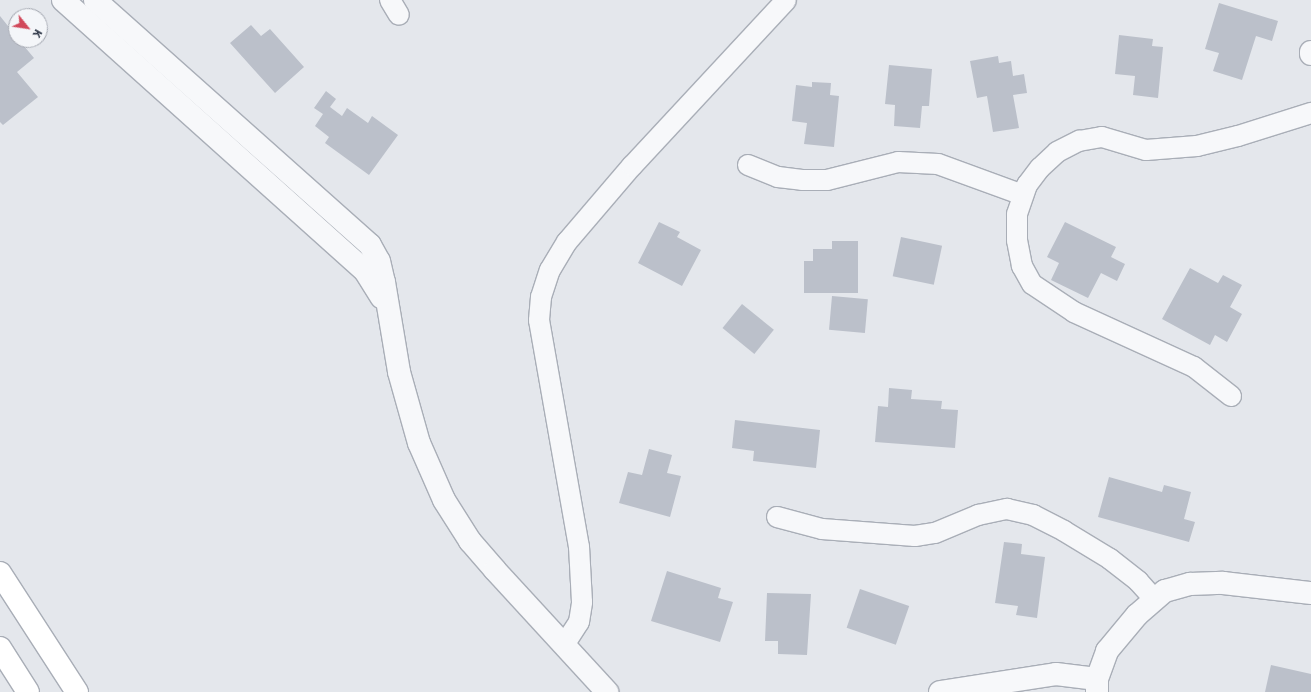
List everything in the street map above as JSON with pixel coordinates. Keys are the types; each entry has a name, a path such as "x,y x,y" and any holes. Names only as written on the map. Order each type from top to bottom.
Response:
{"highway":[{"path":"0,573 77,692"},
{"path":"0,648 28,692"}],"street":[{"path":"63,0 365,271 388,311"},
{"path":"95,0 370,246 381,268 399,372 419,443 444,500 470,541 607,692"},
{"path":"564,645 579,622 582,602 579,547 539,320 541,297 550,270 567,242 632,166 786,0"},
{"path":"1231,396 1194,367 1074,312 1049,297 1032,284 1022,266 1017,240 1017,214 1023,195 1040,168 1057,152 1079,141 1102,137 1146,150 1197,146 1311,113"},
{"path":"748,164 778,177 802,180 827,180 898,162 938,164 1023,195"},
{"path":"777,517 822,529 915,536 935,533 978,515 1007,509 1032,515 1064,531 1110,559 1138,581 1155,600"},
{"path":"940,692 1056,674 1097,686 1107,651 1137,615 1165,591 1197,584 1223,583 1311,593"}],"building":[{"path":"1219,3 1278,21 1272,41 1256,36 1242,80 1213,71 1219,53 1205,49"},
{"path":"0,16 8,26 8,48 26,48 34,58 17,72 38,97 3,125 0,122"},
{"path":"251,25 261,36 270,29 304,67 275,93 230,43"},
{"path":"1119,35 1153,39 1152,46 1163,47 1158,98 1133,95 1135,76 1115,74"},
{"path":"998,56 999,63 1011,61 1013,76 1024,74 1027,93 1013,95 1019,128 993,132 987,96 977,98 970,61"},
{"path":"889,65 932,69 929,106 922,106 920,128 894,126 895,105 885,104"},
{"path":"812,82 831,83 830,95 839,96 834,147 804,144 807,123 792,121 796,85 812,87"},
{"path":"326,91 336,99 330,107 342,116 347,108 368,123 372,116 398,135 369,175 325,143 329,137 315,126 323,114 314,108"},
{"path":"659,222 680,232 677,237 701,250 682,286 638,263"},
{"path":"1065,222 1116,247 1111,257 1125,264 1117,281 1101,273 1088,298 1051,280 1059,263 1047,257"},
{"path":"901,237 942,246 934,285 893,276"},
{"path":"832,241 858,241 858,293 804,293 804,261 813,261 813,249 832,249"},
{"path":"1190,268 1218,283 1223,275 1242,285 1230,307 1242,314 1227,342 1215,335 1210,345 1162,319"},
{"path":"832,296 868,299 865,333 829,330"},
{"path":"742,304 774,330 754,354 722,328"},
{"path":"889,388 912,390 911,399 942,401 941,409 958,410 955,448 875,442 878,406 888,407"},
{"path":"735,420 820,430 816,468 753,461 754,451 732,448"},
{"path":"649,449 672,455 667,473 681,476 670,517 619,503 628,472 642,475"},
{"path":"1109,477 1162,492 1164,485 1191,492 1184,519 1195,522 1189,542 1098,517"},
{"path":"1004,542 1022,544 1021,554 1045,557 1037,618 1016,615 1018,606 995,603"},
{"path":"667,571 721,588 718,598 733,602 720,642 651,621"},
{"path":"860,589 909,606 896,645 847,628"},
{"path":"767,593 811,594 807,655 778,654 778,641 765,641"},
{"path":"1271,665 1311,674 1311,692 1265,692"}]}
